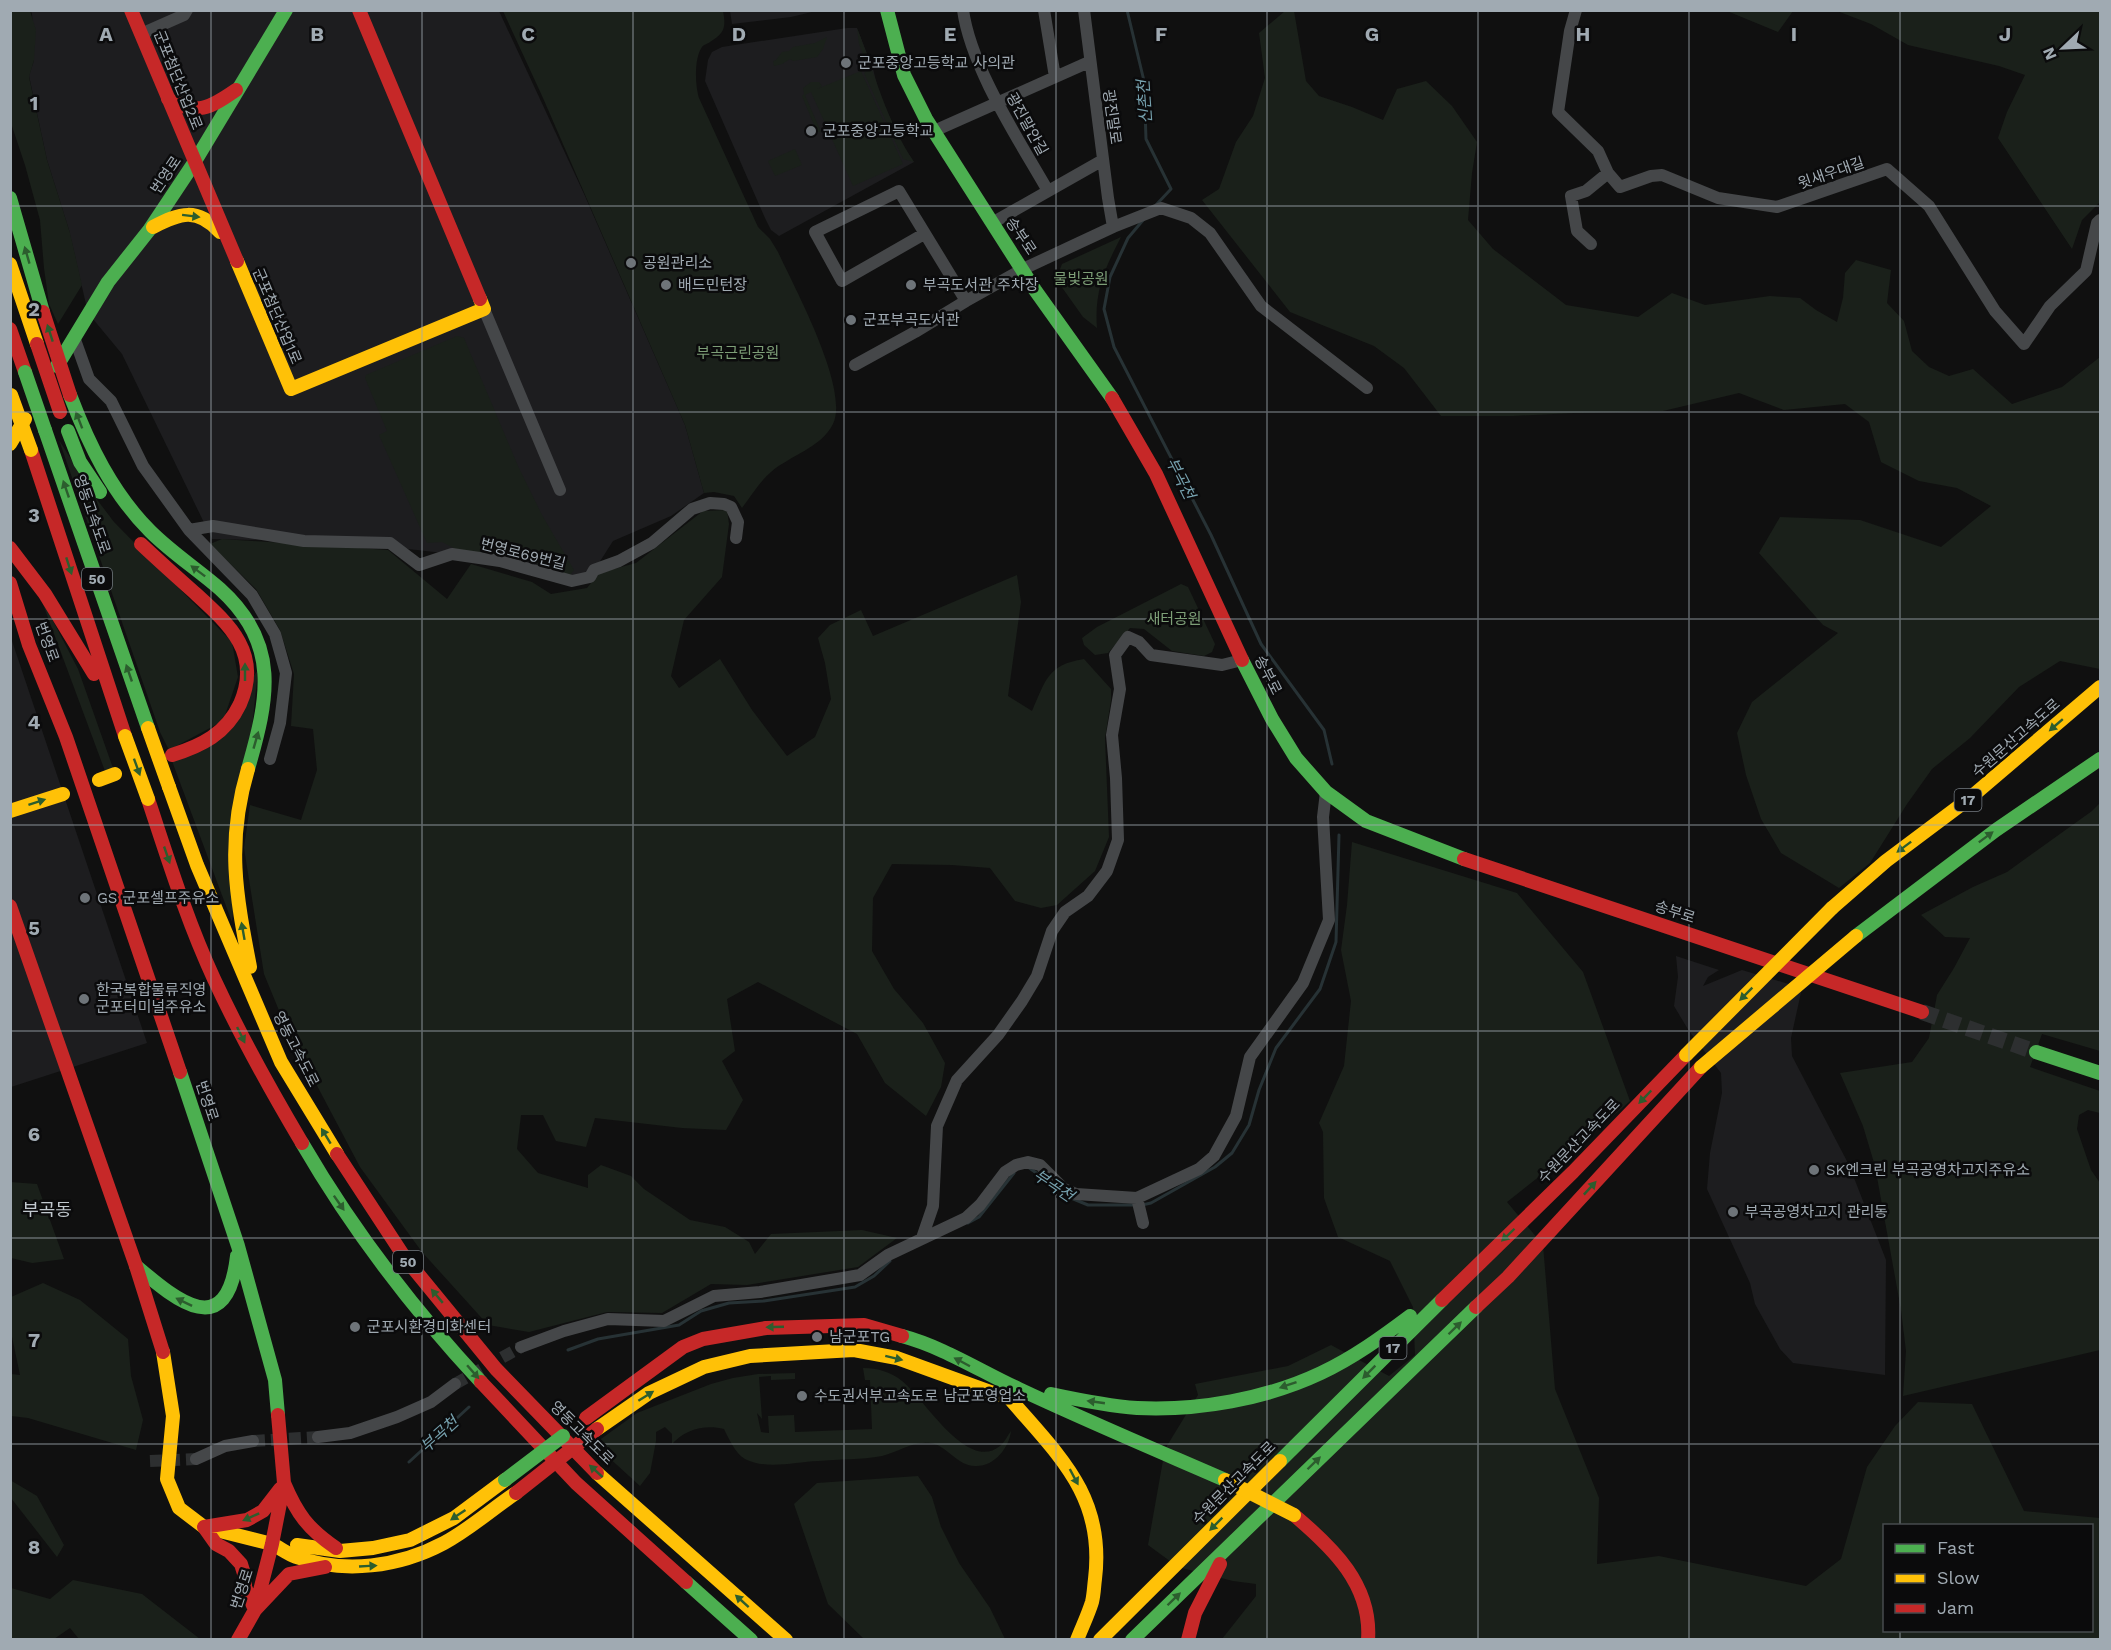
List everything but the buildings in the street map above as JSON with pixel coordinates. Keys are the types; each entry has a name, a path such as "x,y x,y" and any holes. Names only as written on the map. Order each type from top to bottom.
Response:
{"main road":[{"name":"군포첨단산업2로","path":"131,10 194,163"},
{"name":"송부로","path":"887,10 904,75 934,131 1035,290 1107,390 1156,474 1242,660 1296,758 1326,792 1366,821 1453,855 1922,1012"},
{"name":"번영로","path":"10,444 108,282 150,229 194,163 287,11"},
{"path":"358,13 484,309"},
{"path":"168,99 177,106 190,111 198,110 213,106 240,88"},
{"name":"군포첨단산업1로","path":"194,163 291,389 484,309"},
{"path":"10,198 70,395 93,452 110,483 146,527 168,548 224,591 239,608 257,640 264,660 267,683 264,711 240,796 234,848 236,889 258,1010"},
{"path":"150,229 173,216 193,214 209,221 226,239"},
{"path":"10,264 60,412 80,462 110,507"},
{"name":"영동고속도로","path":"10,329 197,865 280,1062 350,1176 405,1258 496,1369 590,1466 786,1640"},
{"name":"50","path":"11,394 119,720 213,976 258,1069 319,1173 390,1276 478,1378 576,1483 751,1640"},
{"path":"133,535 225,621 236,635 244,652 245,685 238,709 225,727 211,739 172,756"},
{"path":"10,548 68,629 119,720"},
{"name":"번영로","path":"10,583 30,645 66,737 238,1246 275,1380 284,1483 272,1544 255,1610 238,1640"},
{"name":"수원문산고속도로","path":"1100,1640 1573,1172 1832,908 1886,861 1971,798 2100,687"},
{"name":"17","path":"1132,1640 1508,1277 1701,1067 1856,936 1996,830 2100,759"},
{"path":"99,780 115,774"},
{"path":"10,811 63,794"},
{"path":"10,906 136,1266 166,1362 173,1416 167,1479 179,1508 204,1527 216,1544 229,1551 240,1564 245,1577 245,1587 255,1610 289,1574 328,1566 372,1567 420,1554 462,1532 597,1429 649,1393 704,1367 750,1356 854,1350 897,1358 1013,1393 1152,1408 1223,1402 1280,1388 1321,1373 1393,1329 1478,1264"},
{"path":"2036,1052 2100,1074"},
{"path":"136,1266 176,1299 205,1309 226,1298 234,1279 238,1246"},
{"path":"204,1527 272,1544 301,1545 340,1551 373,1548 410,1540 454,1518 683,1347 714,1337 766,1328 864,1325 925,1342 1013,1393 1222,1484 1319,1535 1349,1573 1362,1597 1369,1621 1368,1640"},
{"path":"1013,1393 1069,1468 1086,1498 1094,1526 1098,1554 1092,1601 1077,1640"},
{"path":"204,1527 247,1520 263,1511 284,1483 298,1515 316,1535 340,1551"},
{"path":"1291,1519 1327,1558 1341,1578 1351,1601 1357,1628 1356,1640"},
{"path":"1188,1640 1195,1613 1231,1543"},
{"path":"272,1544 295,1557 328,1566"}],"street":[{"path":"141,34 184,15 187,10"},
{"name":"광진말안길","path":"963,10 977,58 998,103 1048,191"},
{"path":"1044,10 1055,77"},
{"name":"광진말로","path":"1084,10 1103,160 1119,225"},
{"path":"1576,10 1568,43 1558,112 1598,151 1608,173 1586,191 1570,196 1577,231 1591,244"},
{"path":"934,131 1089,62"},
{"path":"992,223 1103,160"},
{"name":"윗새우대길","path":"1608,173 1620,187 1651,176 1662,175 1718,198 1777,207 1887,169 1929,206 1995,311 2024,344 2050,306 2086,271 2097,223 2100,220"},
{"path":"924,234 842,281 814,232 899,191 966,301"},
{"path":"855,365 1023,269 1161,208 1191,218 1210,232 1261,306 1367,388"},
{"path":"484,309 560,490"},
{"path":"74,337 88,379 111,401 143,466 189,530 252,595 275,634 286,674 280,723 270,759"},
{"name":"번영로69번길","path":"189,530 213,526 304,541 390,543 419,565 452,554 500,561 572,581 590,577 594,570 619,561 652,543 692,509 710,503 731,507 738,522 736,538"},
{"path":"922,1238 933,1206 937,1126 957,1080 998,1035 1022,1001 1037,976 1052,931 1065,912 1088,896 1107,871 1118,840 1112,735 1120,689 1115,655 1128,637 1139,642 1151,656 1222,665 1242,660"},
{"path":"521,1347 564,1330 608,1320 664,1321 714,1296 760,1292 860,1275 888,1255 966,1218 980,1205 1005,1172 1016,1165 1028,1162 1040,1165 1064,1189 1076,1194 1137,1198 1199,1169 1214,1156 1236,1116 1250,1057 1304,983 1329,920 1323,817 1326,792"},
{"path":"1137,1198 1143,1223"},
{"path":"318,1437 350,1433 397,1417 431,1402 455,1384"},
{"path":"196,1459 225,1446 253,1441"}],"shaded area":[{"path":"730,10 816,11 791,17 732,24"},
{"path":"30,11 499,11 585,196 685,425 704,493 671,516 613,541 590,577 572,581 452,554 408,549 390,543 212,539 122,354 88,313 69,230 47,160 29,76 34,60 32,13"},
{"name":"군포중앙고등학교","path":"857,28 873,69 879,93 901,143 914,162 779,236 771,230 765,218 705,81 708,60 712,52 722,47"},
{"path":"10,635 147,1043 11,1087 10,1087"},
{"path":"1676,956 1719,970 1708,977 1703,986 1742,970 1802,988 1791,1038 1792,1056 1849,1165 1886,1260 1885,1375 1793,1363 1780,1349 1755,1304 1750,1283 1707,1189 1710,1153 1722,1093 1721,1073 1689,1031 1674,1006 1678,977"}],"green space":[{"path":"10,11 30,11 36,30 34,60 29,77 47,160 70,233 82,285 58,324 49,304 40,220 11,123"},
{"name":"부곡근린공원","path":"503,11 723,11 723,29 699,52 696,79 699,98 758,227 770,239 778,252 807,313 827,363 834,387 836,408 833,424 828,432 813,446 771,472 759,484 742,508 734,496 714,492 704,493 685,425"},
{"path":"1285,11 1294,11 1306,81 1319,96 1383,120 1397,89 1426,81 1452,106 1477,142 1468,220 1493,249 1566,305 1638,317 1672,293 1705,305 1770,296 1800,298 1837,322 1843,298 1845,273 1856,260 1891,270 1887,303 1904,321 1912,351 1929,367 1949,376 1973,369 2012,404 2062,387 2100,357 2100,669 2060,661 2019,687 1970,738 1932,769 1870,863 1839,888 1781,853 1761,819 1746,775 1737,733 1752,702 1838,633 1823,625 1759,553 1780,517 1860,520 1941,547 1991,506 1957,488 1919,481 1881,462 1869,422 1845,404 1784,410 1739,393 1663,411 1441,416 1404,368 1374,346 1290,312 1202,200 1219,189 1236,142 1253,116 1265,78 1259,33"},
{"path":"1727,11 1793,11 1778,32"},
{"path":"1837,11 2100,11 2100,202 2082,220 2072,249 1998,138 2007,112 2025,75 1999,66 1908,45 1871,24"},
{"path":"857,28 888,113 914,162 903,159 864,73 869,70 859,44"},
{"path":"827,37 817,57 793,61 790,59 774,66 773,61 782,52 789,51 793,47 815,43"},
{"path":"861,71 903,164 853,186 811,92 805,95 821,132 817,132 802,96 803,88 811,82 819,82 822,86 817,89"},
{"path":"795,149 802,165 775,176 768,161"},
{"name":"물빛공원","path":"1121,237 1110,259 1099,291 1097,328 1083,317 1056,279 1062,264"},
{"path":"457,336 464,338 518,466 542,515 574,570 570,575 529,561 456,549 442,542 427,543 379,435 387,431 365,378 366,375"},
{"path":"59,440 95,497 114,522 232,642 238,677 223,721 169,750 160,732"},
{"path":"727,510 729,524 722,577 684,620 671,676 679,688 720,659 752,710 787,756 815,737 831,699 818,638 830,625 861,610 873,636 1017,575 1021,602 1008,696 1032,711 1045,683 1055,670 1062,665 1084,659 1111,689 1105,738 1109,837 1095,871 1057,905 1041,908 1015,901 990,868 892,864 873,898 872,951 894,989 923,1023 945,1063 941,1087 926,1116 885,1083 857,1034 758,982 727,999 735,1051 722,1061 743,1100 726,1130 682,1128 595,1118 586,1147 556,1141 543,1115 521,1115 517,1149 538,1173 588,1188 588,1175 601,1165 631,1176 644,1189 690,1220 725,1227 749,1242 755,1254 771,1234 862,1230 897,1238 858,1267 747,1285 711,1284 662,1313 607,1312 529,1332 488,1325 422,1252 360,1167 285,1025 264,974 244,848 250,805 301,820 317,770 313,729 291,726 294,674 280,630 256,589 210,544 222,539 388,550 447,599 471,564 532,582 551,594 587,588 599,573 636,563 703,511"},
{"name":"새터공원","path":"1181,584 1188,587 1215,644 1212,652 1204,656 1172,651 1144,629 1130,628 1108,653 1095,655 1084,645 1082,638 1097,627"},
{"path":"40,596 78,669 113,768 105,771"},
{"path":"258,670 232,922 172,761 199,751"},
{"path":"2100,803 2100,1051 2042,1034 2030,1067 2100,1091 2100,1113 2088,1110 2079,1115 2077,1129 2091,1170 2100,1183 2100,1350 1903,1396 1906,1351 1901,1310 1875,1166 1863,1126 1840,1073 1912,1062 1929,1038 1937,995 1970,938 1945,937 1921,915 2007,872"},
{"path":"1352,842 1517,893 1583,972 1630,1101 1587,1139 1507,1202 1543,1245 1555,1389 1599,1498 1597,1564 1659,1556 1806,1586 1841,1559 1867,1467 1895,1426 1918,1402 1972,1404 2024,1511 2100,1518 2100,1639 1222,1639 1256,1596 1256,1584 1233,1581 1178,1567 1148,1545 1165,1449 1198,1395 1195,1384 1288,1366 1331,1345 1389,1376 1415,1355 1413,1307 1390,1261 1338,1237 1324,1198 1323,1132 1319,1123 1344,1066 1351,1001 1341,950"},
{"path":"10,1182 37,1184 64,1259 32,1263 11,1258"},
{"path":"43,1283 80,1300 128,1339 131,1376 143,1420 136,1450 28,1418 11,1416 11,1374 20,1375 11,1332 11,1297"},
{"path":"863,1368 884,1371 898,1378 947,1430 960,1442 974,1450 987,1452 1000,1446 1011,1431 1004,1450 994,1460 975,1466 963,1463 942,1447 930,1443 911,1445 874,1457 771,1465 753,1462 741,1456 724,1429 710,1427 689,1431 672,1444 672,1434 665,1427 656,1432 650,1473 640,1486 594,1444 637,1413 711,1384 758,1374 795,1373 795,1379 771,1380 771,1376 759,1377 762,1419 757,1413 761,1432 769,1433 768,1416 794,1415 795,1432 872,1429 870,1380 865,1380"},
{"path":"918,1476 932,1497 941,1527 959,1563 990,1608 1005,1639 864,1639 828,1604 794,1504 817,1483"},
{"path":"10,1480 37,1496 64,1545 57,1557 11,1498"},
{"path":"73,1580 142,1594 200,1639 79,1639 70,1628 54,1639 11,1639 11,1588 50,1599"}],"waterway":[{"name":"신촌천","path":"1127,10 1144,81 1146,139 1171,189 1156,205"},
{"name":"부곡천","path":"1144,219 1128,238 1110,277 1104,309 1114,347 1211,535 1261,644 1324,730 1332,764"},
{"name":"부곡천","path":"1142,1205 1151,1203 1215,1167 1232,1153 1249,1125 1259,1090 1276,1048 1320,989 1336,942 1339,835"},
{"name":"부곡천","path":"1028,1167 1049,1182"},
{"name":"부곡천","path":"968,1223 979,1217 1014,1173"},
{"name":"부곡천","path":"1071,1198 1088,1205 1135,1205"},
{"name":"부곡천","path":"568,1350 598,1339 679,1325 701,1311 729,1303 764,1301 855,1287 874,1276 890,1261"},
{"name":"부곡천","path":"409,1462 469,1407"}],"tunnel":[{"path":"1922,1012 2036,1052"},
{"path":"455,1384 521,1347"},
{"path":"253,1441 318,1437"},
{"path":"150,1461 196,1459"}],"traffic: fast":[{"path":"57,366 108,282 150,229 194,163 286,10"},
{"path":"887,10 904,75 926,119 1035,290 1112,398"},
{"path":"10,198 43,312"},
{"path":"25,372 45,430"},
{"path":"70,395 94,450 124,501 158,539 220,589 240,610 253,630 261,652 264,696 261,719 248,769"},
{"path":"45,430 148,728"},
{"path":"68,431 80,462 100,492"},
{"path":"1242,660 1272,719 1296,758 1326,792 1366,821 1464,859"},
{"path":"1856,936 1996,830 2100,759"},
{"path":"2036,1052 2100,1073"},
{"path":"180,1072 238,1246 275,1380 278,1415"},
{"path":"302,1143 321,1175 385,1267 431,1326 481,1382"},
{"path":"136,1266 168,1292 184,1301 198,1307 212,1306 223,1299 232,1283 237,1256"},
{"path":"1280,1461 1442,1300"},
{"path":"1132,1640 1476,1307"},
{"path":"1051,1394 1137,1408 1208,1405 1255,1396 1300,1382 1333,1367 1367,1347 1410,1316"},
{"path":"902,1336 947,1353 1045,1401 1225,1480"},
{"path":"505,1480 563,1436"},
{"path":"686,1582 751,1640"}],"traffic: slow":[{"path":"153,227 172,218 188,215 204,219 220,232"},
{"path":"237,261 291,389 484,309 480,299"},
{"path":"10,264 37,344"},
{"path":"11,395 31,450"},
{"path":"10,444 25,419"},
{"path":"1832,908 1886,861 1970,798 2100,687"},
{"path":"148,728 169,787"},
{"path":"125,736 148,799"},
{"path":"248,769 241,796 235,845 237,892 250,967"},
{"path":"99,780 115,774"},
{"path":"169,787 197,865 281,1062 337,1154"},
{"path":"10,811 63,794"},
{"path":"1686,1055 1832,908"},
{"path":"1701,1067 1856,936"},
{"path":"597,1429 649,1393 704,1367 750,1356 854,1350 897,1358 999,1395"},
{"path":"163,1352 173,1416 167,1479 179,1508 204,1527 272,1544"},
{"path":"1011,1400 1062,1460 1086,1501 1093,1524 1096,1550 1093,1596 1077,1640"},
{"path":"1100,1640 1280,1461"},
{"path":"597,1473 786,1640"},
{"path":"297,1545 340,1551 373,1548 410,1540 454,1518 505,1480"},
{"path":"1225,1480 1294,1515"},
{"path":"272,1544 296,1557 333,1565 372,1565 390,1562 409,1558 444,1543 463,1532 516,1493"}],"traffic: jam":[{"path":"131,10 237,261"},
{"path":"359,10 480,299"},
{"path":"168,99 187,107 203,108 236,90"},
{"path":"43,312 70,395"},
{"path":"10,329 25,372"},
{"path":"37,344 60,412"},
{"path":"1112,398 1156,474 1242,660"},
{"path":"31,450 125,736"},
{"path":"141,544 220,617 231,629 245,655 246,686 240,704 228,723 203,743 172,755"},
{"path":"10,548 45,594 94,674"},
{"path":"10,583 29,645 66,737 180,1072"},
{"path":"148,799 204,957 234,1021 302,1143"},
{"path":"1464,859 1922,1012"},
{"path":"10,906 136,1266 163,1352"},
{"path":"1442,1300 1573,1172 1686,1055"},
{"path":"1476,1307 1508,1277 1701,1067"},
{"path":"337,1154 405,1258 496,1369 597,1473"},
{"path":"586,1418 683,1347 703,1339 766,1328 864,1325 902,1336"},
{"path":"481,1382 576,1483 686,1582"},
{"path":"238,1640 255,1610 272,1544 284,1483 278,1415"},
{"path":"516,1493 597,1429"},
{"path":"284,1483 304,1520 336,1548"},
{"path":"255,1610 245,1587 241,1564 229,1551 216,1544 204,1527 247,1520 263,1511 280,1489"},
{"path":"1294,1515 1336,1555 1357,1585 1368,1620 1368,1640"},
{"path":"1188,1640 1195,1613 1220,1564"},
{"path":"255,1610 289,1574 325,1567"}],"place":[{"name":"군포중앙고등학교 사의관","path":"846,63"},
{"name":"군포중앙고등학교","path":"811,131"},
{"name":"공원관리소","path":"631,263"},
{"name":"배드민턴장","path":"666,285"},
{"name":"부곡도서관 주차장","path":"911,285"},
{"name":"군포부곡도서관","path":"851,320"},
{"name":"GS 군포셀프주유소","path":"85,898"},
{"name":"한국복합물류직영 군포터미널주유소","path":"84,999"},
{"name":"SK엔크린 부곡공영차고지주유소","path":"1814,1170"},
{"name":"부곡공영차고지 관리동","path":"1733,1212"},
{"name":"군포시환경미화센터","path":"355,1327"},
{"name":"남군포TG","path":"817,1337"},
{"name":"수도권서부고속도로 남군포영업소","path":"802,1396"}],"district":[{"name":"부곡동","path":"47,1210"}]}
